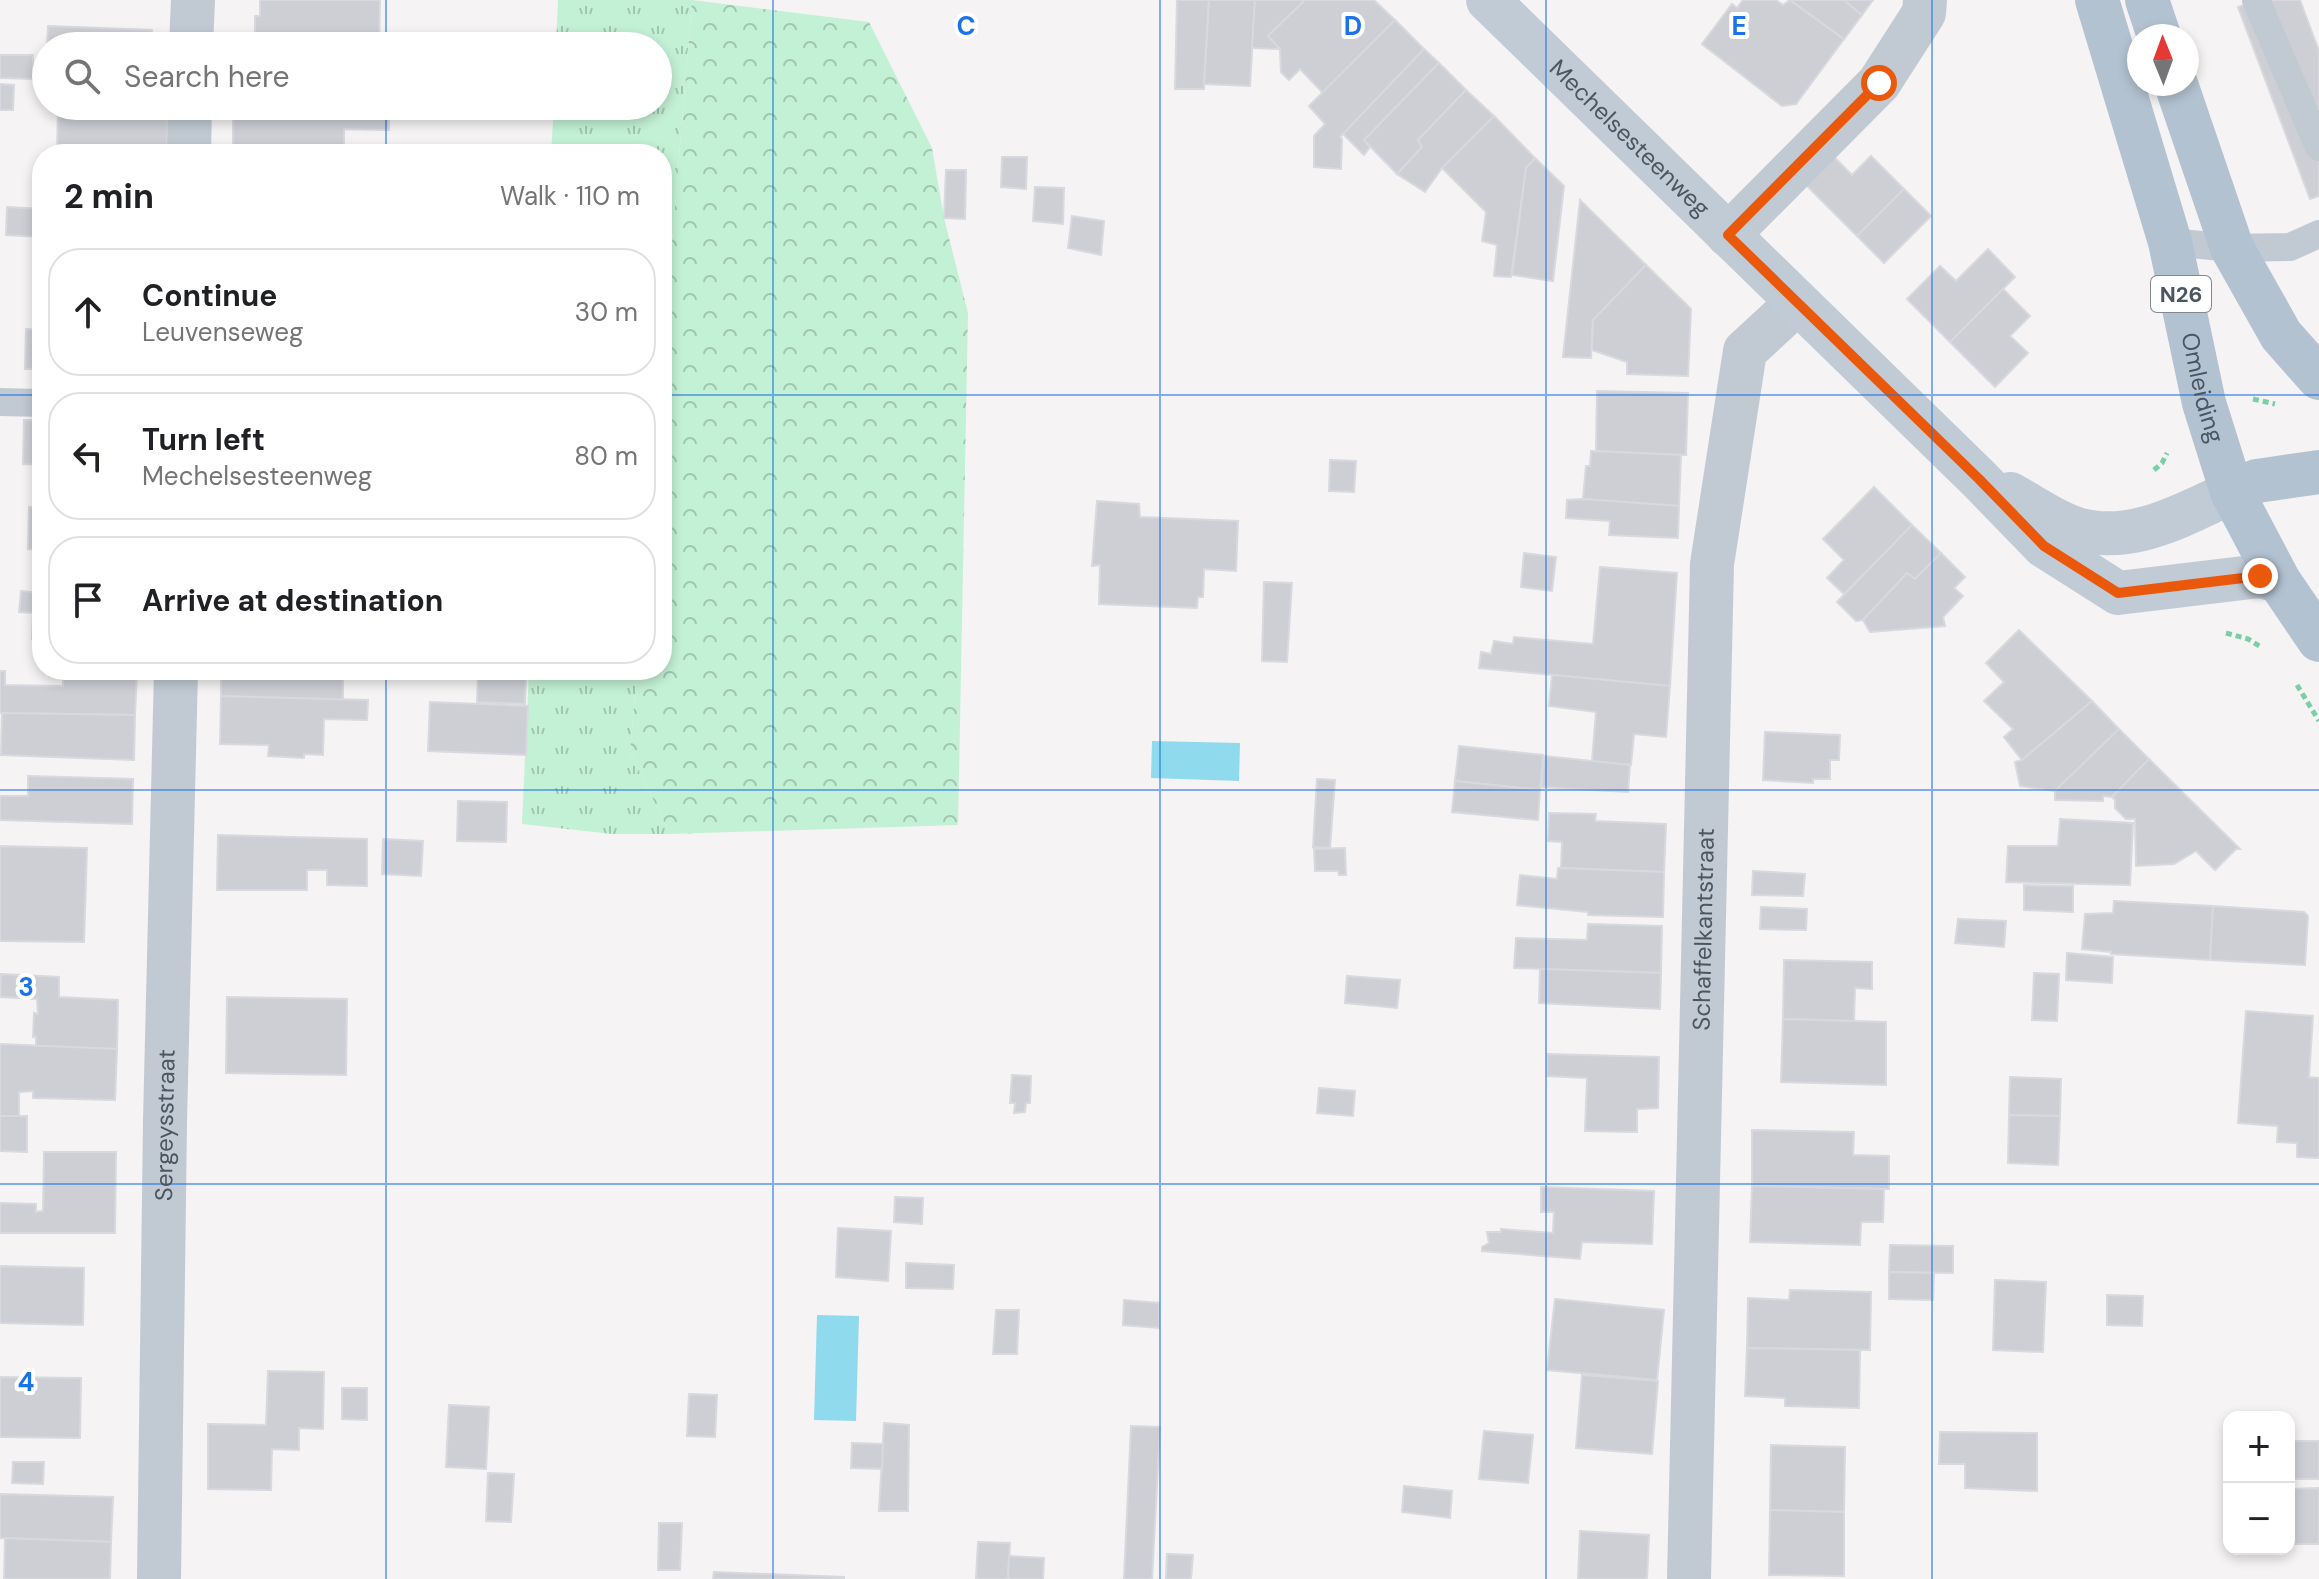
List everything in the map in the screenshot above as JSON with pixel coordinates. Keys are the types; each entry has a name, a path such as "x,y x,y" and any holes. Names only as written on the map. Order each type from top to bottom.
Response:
{"main road":[{"path":"2147,0 2155,24"},
{"name":"Omleiding","path":"2109,3 2170,242 2204,403 2232,492 2279,581"},
{"name":"N26","path":"2180,96 2232,248 2281,335 2319,378"},
{"path":"2232,492 2257,481 2319,472"},
{"name":"N26","path":"2279,581 2319,640"}],"street":[{"path":"192,32 193,0"},
{"name":"Mechelsesteenweg","path":"1488,0 2044,546 2118,593 2260,576 2279,581"},
{"path":"1728,235 1879,83 1924,13 1925,0"},
{"path":"189,144 190,120"},
{"name":"Schaffelkantstraat","path":"1689,1579 1712,564 1745,351 1797,303"},
{"name":"Mechelsesteenweg","path":"1979,479 2077,529 2122,534 2164,523 2232,492"},
{"name":"Sergeysstraat","path":"159,1579 165,1121 176,680"}],"lane":[{"path":"2256,0 2319,147"},
{"path":"2170,242 2232,248 2290,247 2319,234"},
{"path":"0,402 32,403"}],"green space":[{"path":"558,0 692,0 672,243 672,144 552,144 553,120 672,120 672,32 557,32"},
{"path":"692,0 869,22 932,148 944,218 968,313 958,825 670,834 630,752 636,680 672,680 672,243"},
{"path":"529,680 636,680 630,752 670,834 612,834 522,824"}],"water":[{"path":"1152,741 1240,743 1239,781 1151,778"},
{"path":"817,1315 859,1316 856,1421 814,1420"}],"building":[{"path":"260,0 380,0 379,32 255,32 255,16 260,16"},
{"path":"1177,0 1209,0 1204,89 1175,89"},
{"path":"1209,0 1255,0 1250,86 1204,84"},
{"path":"1255,0 1305,0 1268,36 1280,49 1252,48"},
{"path":"1305,0 1374,0 1395,20 1323,93 1300,69 1289,80 1281,72 1280,49 1268,36"},
{"path":"1743,0 1776,0 1783,5 1790,0 1844,39 1796,104 1782,106 1702,44 1732,4 1737,8"},
{"path":"1790,0 1844,0 1862,15 1844,39"},
{"path":"1844,0 1873,0 1862,15"},
{"path":"2258,0 2300,0 2319,51 2319,196 2310,199 2238,7"},
{"path":"1395,20 1424,49 1340,137 1341,169 1314,167 1314,136 1325,124 1309,106"},
{"path":"48,26 152,30 152,32 48,32"},
{"path":"1424,49 1439,63 1364,140 1370,147 1364,155 1343,134"},
{"path":"0,55 32,55 32,79 0,78"},
{"path":"1439,63 1466,90 1418,140 1422,147 1397,174 1364,140"},
{"path":"0,84 14,85 13,110 0,110"},
{"path":"1466,90 1494,116 1442,168 1425,192 1397,174 1422,147 1418,140"},
{"path":"1494,116 1535,158 1526,168 1511,277 1494,276 1497,245 1482,241 1486,212 1442,168"},
{"path":"58,120 168,120 167,144 57,144"},
{"path":"233,120 389,120 389,130 344,129 344,144 233,144"},
{"path":"1871,156 1904,189 1857,236 1806,185 1834,157 1852,175"},
{"path":"1002,157 1027,157 1026,189 1001,187"},
{"path":"1535,158 1564,186 1553,281 1512,275 1526,168"},
{"path":"946,170 966,170 965,219 944,218"},
{"path":"1035,187 1064,188 1063,224 1033,221"},
{"path":"1904,189 1931,216 1884,263 1857,236"},
{"path":"1580,200 1646,265 1593,320 1591,358 1563,357"},
{"path":"7,207 32,208 32,236 6,235"},
{"path":"1072,216 1104,221 1101,255 1068,248"},
{"path":"1988,249 2015,277 1950,342 1907,299 1940,266 1956,281"},
{"path":"1646,265 1691,309 1688,376 1627,374 1627,362 1592,350 1593,320"},
{"path":"2003,289 2030,316 2010,336 2028,353 1995,387 1950,342"},
{"path":"26,329 32,329 32,369 25,369"},
{"path":"1597,391 1688,393 1686,455 1596,451"},
{"path":"24,420 32,420 32,464 23,464"},
{"path":"1591,451 1681,455 1679,506 1583,499 1586,466 1590,466"},
{"path":"1330,460 1356,461 1354,492 1329,491"},
{"path":"1874,487 1912,525 1844,594 1827,578 1844,560 1823,539"},
{"path":"1567,500 1679,506 1678,538 1609,535 1610,521 1566,518"},
{"path":"1097,501 1139,504 1140,517 1238,521 1236,571 1204,569 1203,597 1198,597 1197,608 1099,604 1100,565 1092,566"},
{"path":"29,507 32,507 32,549 28,549"},
{"path":"1912,525 1941,553 1915,579 1907,573 1863,620 1856,621 1837,602"},
{"path":"1524,553 1556,557 1552,591 1521,587"},
{"path":"1941,553 1965,577 1954,588 1963,596 1943,617 1945,626 1870,632 1863,620 1907,573 1915,579"},
{"path":"1600,567 1677,573 1670,686 1479,668 1481,652 1491,654 1494,641 1513,644 1514,637 1593,644"},
{"path":"1264,582 1292,583 1287,662 1262,661"},
{"path":"21,591 32,592 32,613 19,612"},
{"path":"2019,630 2092,701 2022,760 2004,737 2013,729 1984,701 2004,682 1986,663"},
{"path":"0,671 5,671 5,685 63,686 63,680 137,680 135,715 0,713"},
{"path":"1552,675 1670,686 1666,737 1634,734 1631,765 1592,761 1596,712 1549,706"},
{"path":"221,680 343,680 343,700 221,696"},
{"path":"478,680 526,680 525,704 477,702"},
{"path":"221,696 368,700 367,720 324,719 323,755 304,754 304,758 268,756 269,745 220,744"},
{"path":"2092,701 2119,729 2055,791 2020,786 2015,762 2022,760"},
{"path":"430,702 528,706 526,755 428,751"},
{"path":"2,713 135,715 134,760 1,755"},
{"path":"2119,729 2149,759 2112,797 2103,796 2103,801 2055,800 2055,791"},
{"path":"1765,732 1840,735 1839,760 1830,760 1830,779 1813,779 1813,783 1763,780"},
{"path":"1459,746 1543,755 1540,790 1455,781"},
{"path":"1544,756 1630,765 1628,792 1542,787"},
{"path":"2149,759 2240,849 2236,849 2215,870 2196,851 2174,864 2136,866 2135,819 2126,819 2115,808 2112,797"},
{"path":"28,776 133,779 132,824 0,820 0,796 28,796"},
{"path":"1317,779 1335,780 1330,848 1313,847"},
{"path":"1455,781 1540,790 1538,820 1452,812"},
{"path":"458,801 507,802 506,842 457,841"},
{"path":"1549,813 1596,814 1595,821 1666,824 1664,872 1561,868 1562,842 1548,841"},
{"path":"2060,819 2133,823 2130,885 2006,882 2008,846 2058,846"},
{"path":"218,835 367,839 367,886 327,885 327,870 307,870 307,890 217,890"},
{"path":"383,839 423,841 421,876 382,874"},
{"path":"0,846 87,848 84,942 0,941"},
{"path":"1345,848 1346,875 1339,875 1338,871 1315,871 1314,849"},
{"path":"1558,868 1664,872 1663,917 1588,915 1588,912 1517,905 1520,875 1557,879"},
{"path":"1753,871 1805,874 1803,896 1752,895"},
{"path":"2024,885 2073,886 2073,912 2024,910"},
{"path":"2114,901 2213,906 2210,960 2111,954 2082,949 2085,914 2113,913"},
{"path":"2213,906 2304,912 2308,916 2305,965 2210,960"},
{"path":"1761,907 1807,909 1806,930 1760,929"},
{"path":"1958,919 2006,921 2004,947 1955,943"},
{"path":"1588,924 1662,926 1661,973 1514,968 1516,938 1587,940"},
{"path":"2067,953 2113,957 2112,983 2066,980"},
{"path":"1784,960 1872,962 1872,989 1855,988 1854,1021 1783,1019"},
{"path":"1540,969 1661,973 1660,1009 1539,1003"},
{"path":"2034,973 2059,974 2057,1021 2032,1020"},
{"path":"1,974 59,977 59,997 118,1000 117,1049 36,1046 36,1037 33,1037 34,1013 38,1014 37,999 0,997"},
{"path":"1347,976 1400,980 1397,1008 1345,1003"},
{"path":"227,997 347,999 346,1075 226,1073"},
{"path":"2246,1011 2313,1016 2309,1077 2319,1078 2319,1158 2297,1157 2297,1143 2277,1142 2278,1126 2238,1123"},
{"path":"1783,1019 1886,1022 1886,1085 1781,1082"},
{"path":"0,1044 117,1049 115,1100 33,1098 33,1091 19,1092 19,1117 0,1116"},
{"path":"1547,1054 1659,1057 1658,1108 1637,1109 1637,1132 1585,1131 1587,1078 1547,1076"},
{"path":"1012,1075 1031,1076 1030,1103 1026,1103 1025,1112 1014,1113 1015,1103 1010,1103"},
{"path":"2010,1077 2061,1079 2060,1116 2009,1115"},
{"path":"1319,1088 1355,1091 1353,1116 1317,1113"},
{"path":"2009,1115 2060,1116 2058,1165 2008,1163"},
{"path":"0,1116 27,1116 27,1152 0,1151"},
{"path":"1752,1130 1854,1132 1853,1155 1889,1156 1889,1189 1752,1186"},
{"path":"44,1152 116,1152 115,1233 0,1233 0,1203 36,1204 36,1212 43,1211"},
{"path":"1752,1186 1884,1189 1883,1222 1861,1222 1860,1245 1750,1242"},
{"path":"1541,1187 1654,1191 1652,1244 1582,1242 1580,1259 1482,1251 1482,1247 1489,1243 1487,1232 1501,1232 1501,1229 1553,1233 1554,1212 1541,1212"},
{"path":"895,1197 923,1198 922,1224 894,1222"},
{"path":"838,1228 891,1231 888,1281 836,1277"},
{"path":"1890,1245 1953,1246 1953,1273 1889,1272"},
{"path":"906,1263 954,1265 953,1289 906,1288"},
{"path":"0,1266 84,1268 83,1325 0,1323"},
{"path":"1889,1272 1934,1273 1933,1300 1889,1299"},
{"path":"1995,1280 2046,1282 2043,1352 1993,1350"},
{"path":"1790,1290 1871,1292 1870,1350 1747,1348 1748,1298 1789,1300"},
{"path":"2107,1295 2143,1296 2142,1326 2107,1325"},
{"path":"1555,1299 1664,1310 1657,1380 1547,1370"},
{"path":"1124,1300 1159,1303 1159,1328 1123,1325"},
{"path":"996,1310 1019,1310 1017,1354 993,1354"},
{"path":"1747,1348 1860,1350 1859,1408 1785,1406 1785,1398 1745,1396"},
{"path":"268,1371 324,1372 323,1429 299,1428 299,1450 272,1449 271,1490 208,1489 208,1424 266,1425"},
{"path":"1582,1375 1658,1381 1652,1454 1576,1448"},
{"path":"0,1377 81,1378 80,1438 0,1437"},
{"path":"342,1388 367,1388 367,1420 342,1419"},
{"path":"689,1394 717,1395 715,1437 687,1436"},
{"path":"449,1405 489,1407 486,1469 446,1467"},
{"path":"884,1423 909,1425 908,1511 879,1511"},
{"path":"1131,1426 1160,1427 1152,1579 1124,1579"},
{"path":"1484,1431 1533,1435 1528,1483 1479,1479"},
{"path":"1940,1432 2037,1433 2037,1491 1965,1488 1965,1464 1939,1464"},
{"path":"2295,1441 2319,1441 2319,1479 2295,1479"},
{"path":"852,1443 883,1444 882,1469 851,1468"},
{"path":"1771,1445 1845,1447 1844,1512 1770,1510"},
{"path":"13,1462 44,1462 43,1484 12,1483"},
{"path":"488,1473 514,1474 511,1522 486,1521"},
{"path":"1404,1486 1452,1491 1450,1518 1402,1512"},
{"path":"2319,1488 2319,1544 2295,1544 2295,1489"},
{"path":"0,1494 113,1497 111,1542 0,1538"},
{"path":"1770,1510 1844,1512 1844,1576 1769,1575"},
{"path":"659,1523 682,1523 680,1570 658,1570"},
{"path":"1580,1531 1649,1535 1647,1579 1578,1579"},
{"path":"5,1538 111,1542 110,1579 4,1579"},
{"path":"978,1542 1010,1543 1008,1579 976,1579"},
{"path":"1167,1554 1193,1555 1191,1579 1166,1579"},
{"path":"1009,1556 1044,1558 1043,1579 1008,1579"},
{"path":"714,1572 844,1577 844,1579 713,1579"}],"route":[{"path":"1879,83 1728,235 2044,546 2118,593 2260,576"}]}
